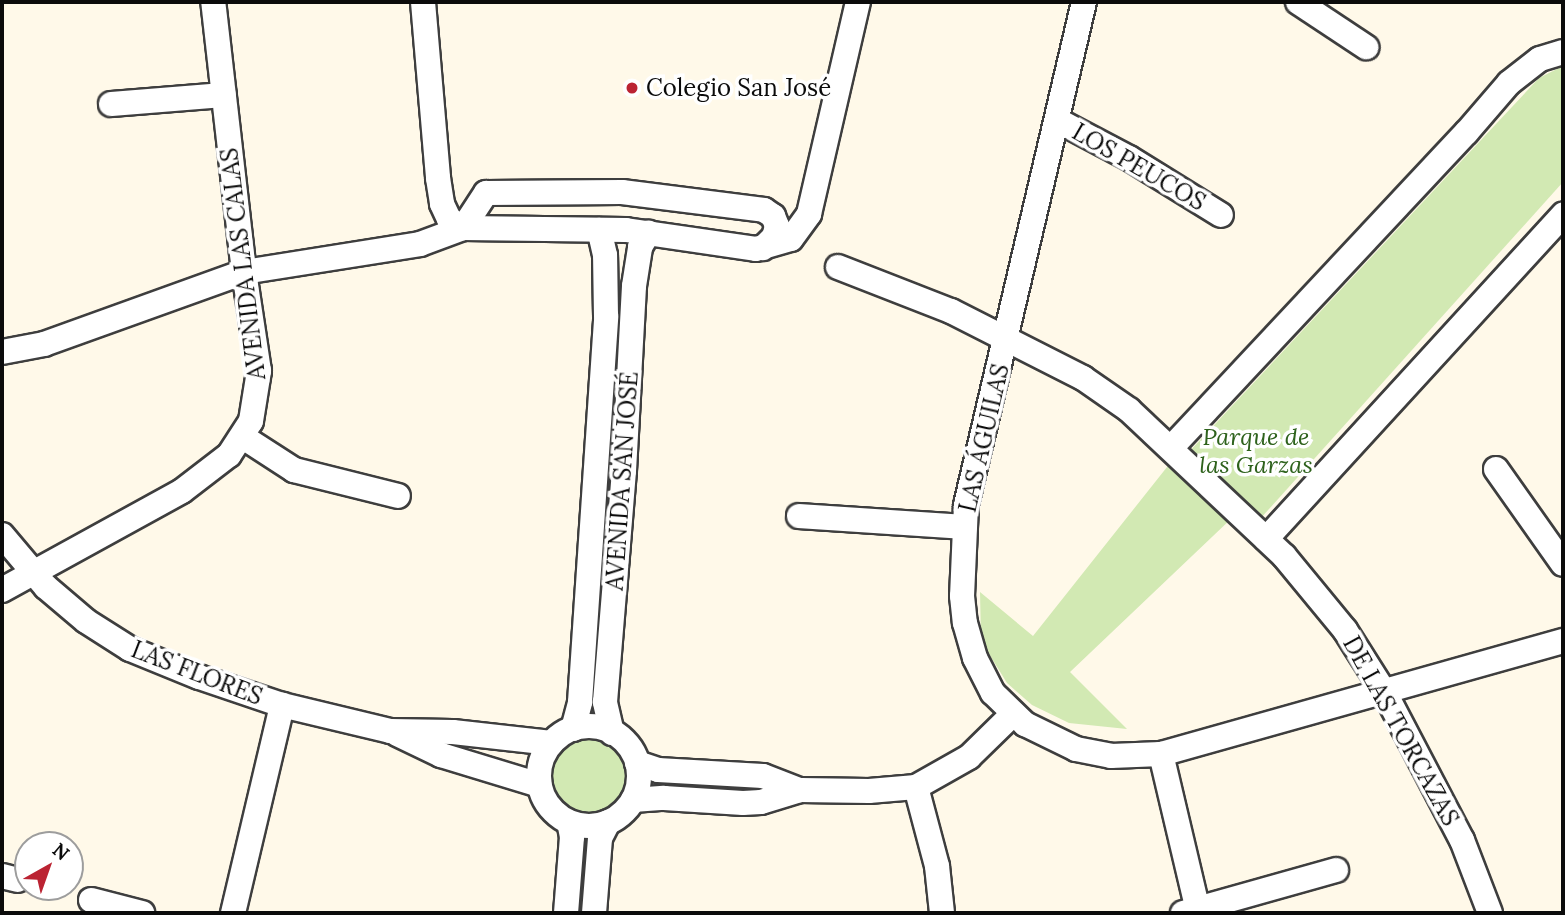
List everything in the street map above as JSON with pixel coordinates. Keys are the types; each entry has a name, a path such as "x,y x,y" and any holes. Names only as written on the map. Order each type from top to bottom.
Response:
{"street":[{"name":"AVENIDA LAS CALAS","path":"2,590 182,491 217,466 243,437 253,415 259,378 213,2"},
{"path":"424,2 442,204 449,219 463,228"},
{"path":"2,352 44,344 244,272 420,244 463,228 649,232 763,248 792,239 808,214 858,2"},
{"name":"LAS ÁGUILAS","path":"1084,2 966,505 962,596 969,640 983,676 1013,714 1037,732 1076,749 1111,756 1161,754 1563,641"},
{"path":"1298,2 1366,47"},
{"path":"1171,448 1466,133 1509,83 1540,59 1563,52"},
{"path":"111,104 224,95"},
{"name":"LOS PEUCOS","path":"1057,120 1129,158 1221,215"},
{"path":"463,228 486,193 622,192 764,210 773,216 777,226 774,237 763,248"},
{"path":"1266,539 1563,215"},
{"name":"AVENIDA SAN JOSÉ","path":"573,729 580,702 606,316 605,255 599,230"},
{"name":"AVENIDA SAN JOSÉ","path":"612,733 605,702 624,471 634,286 640,247 649,232"},
{"name":"DE LAS TORCAZAS","path":"838,267 894,286 1007,337 1083,377 1129,410 1266,539 1345,630 1385,693 1462,840 1490,913"},
{"path":"243,437 295,470 398,496"},
{"path":"1496,470 1563,564"},
{"path":"799,516 965,527"},
{"name":"LAS FLORES","path":"2,535 33,574 86,621 130,649 199,677 282,705 390,731 441,755 540,785"},
{"path":"233,913 282,705"},
{"path":"633,800 664,798 743,803 761,802 800,790 869,791 916,787 970,757 1013,714"},
{"path":"593,727 612,733 628,745 637,763 638,786 633,800 620,816 608,822 592,826 569,822 548,804 540,785 541,763 551,743 573,729 593,727"},
{"name":"LAS FLORES","path":"390,731 453,732 551,743"},
{"path":"1161,754 1190,911 1336,870"},
{"path":"637,763 658,770 763,776 800,790"},
{"path":"916,787 937,866 942,913"},
{"path":"566,913 572,838 569,822"},
{"path":"594,913 600,838 608,822"},
{"path":"91,900 142,913"}],"green space":[{"name":"Parque de las Garzas","path":"1563,68 1563,182 1260,519 1187,454 1539,78"},
{"path":"1171,462 1233,517 1070,672 1127,729 1069,723 1032,705 1007,683 981,641 980,592 1033,636"},
{"path":"603,511 611,512 603,648 591,648"},
{"path":"589,738 603,741 616,749 624,762 627,776 624,790 616,803 603,811 589,814 575,811 562,803 554,790 551,776 554,762 562,749 575,741"}],"place":[{"name":"Colegio San José","path":"632,88"}]}
